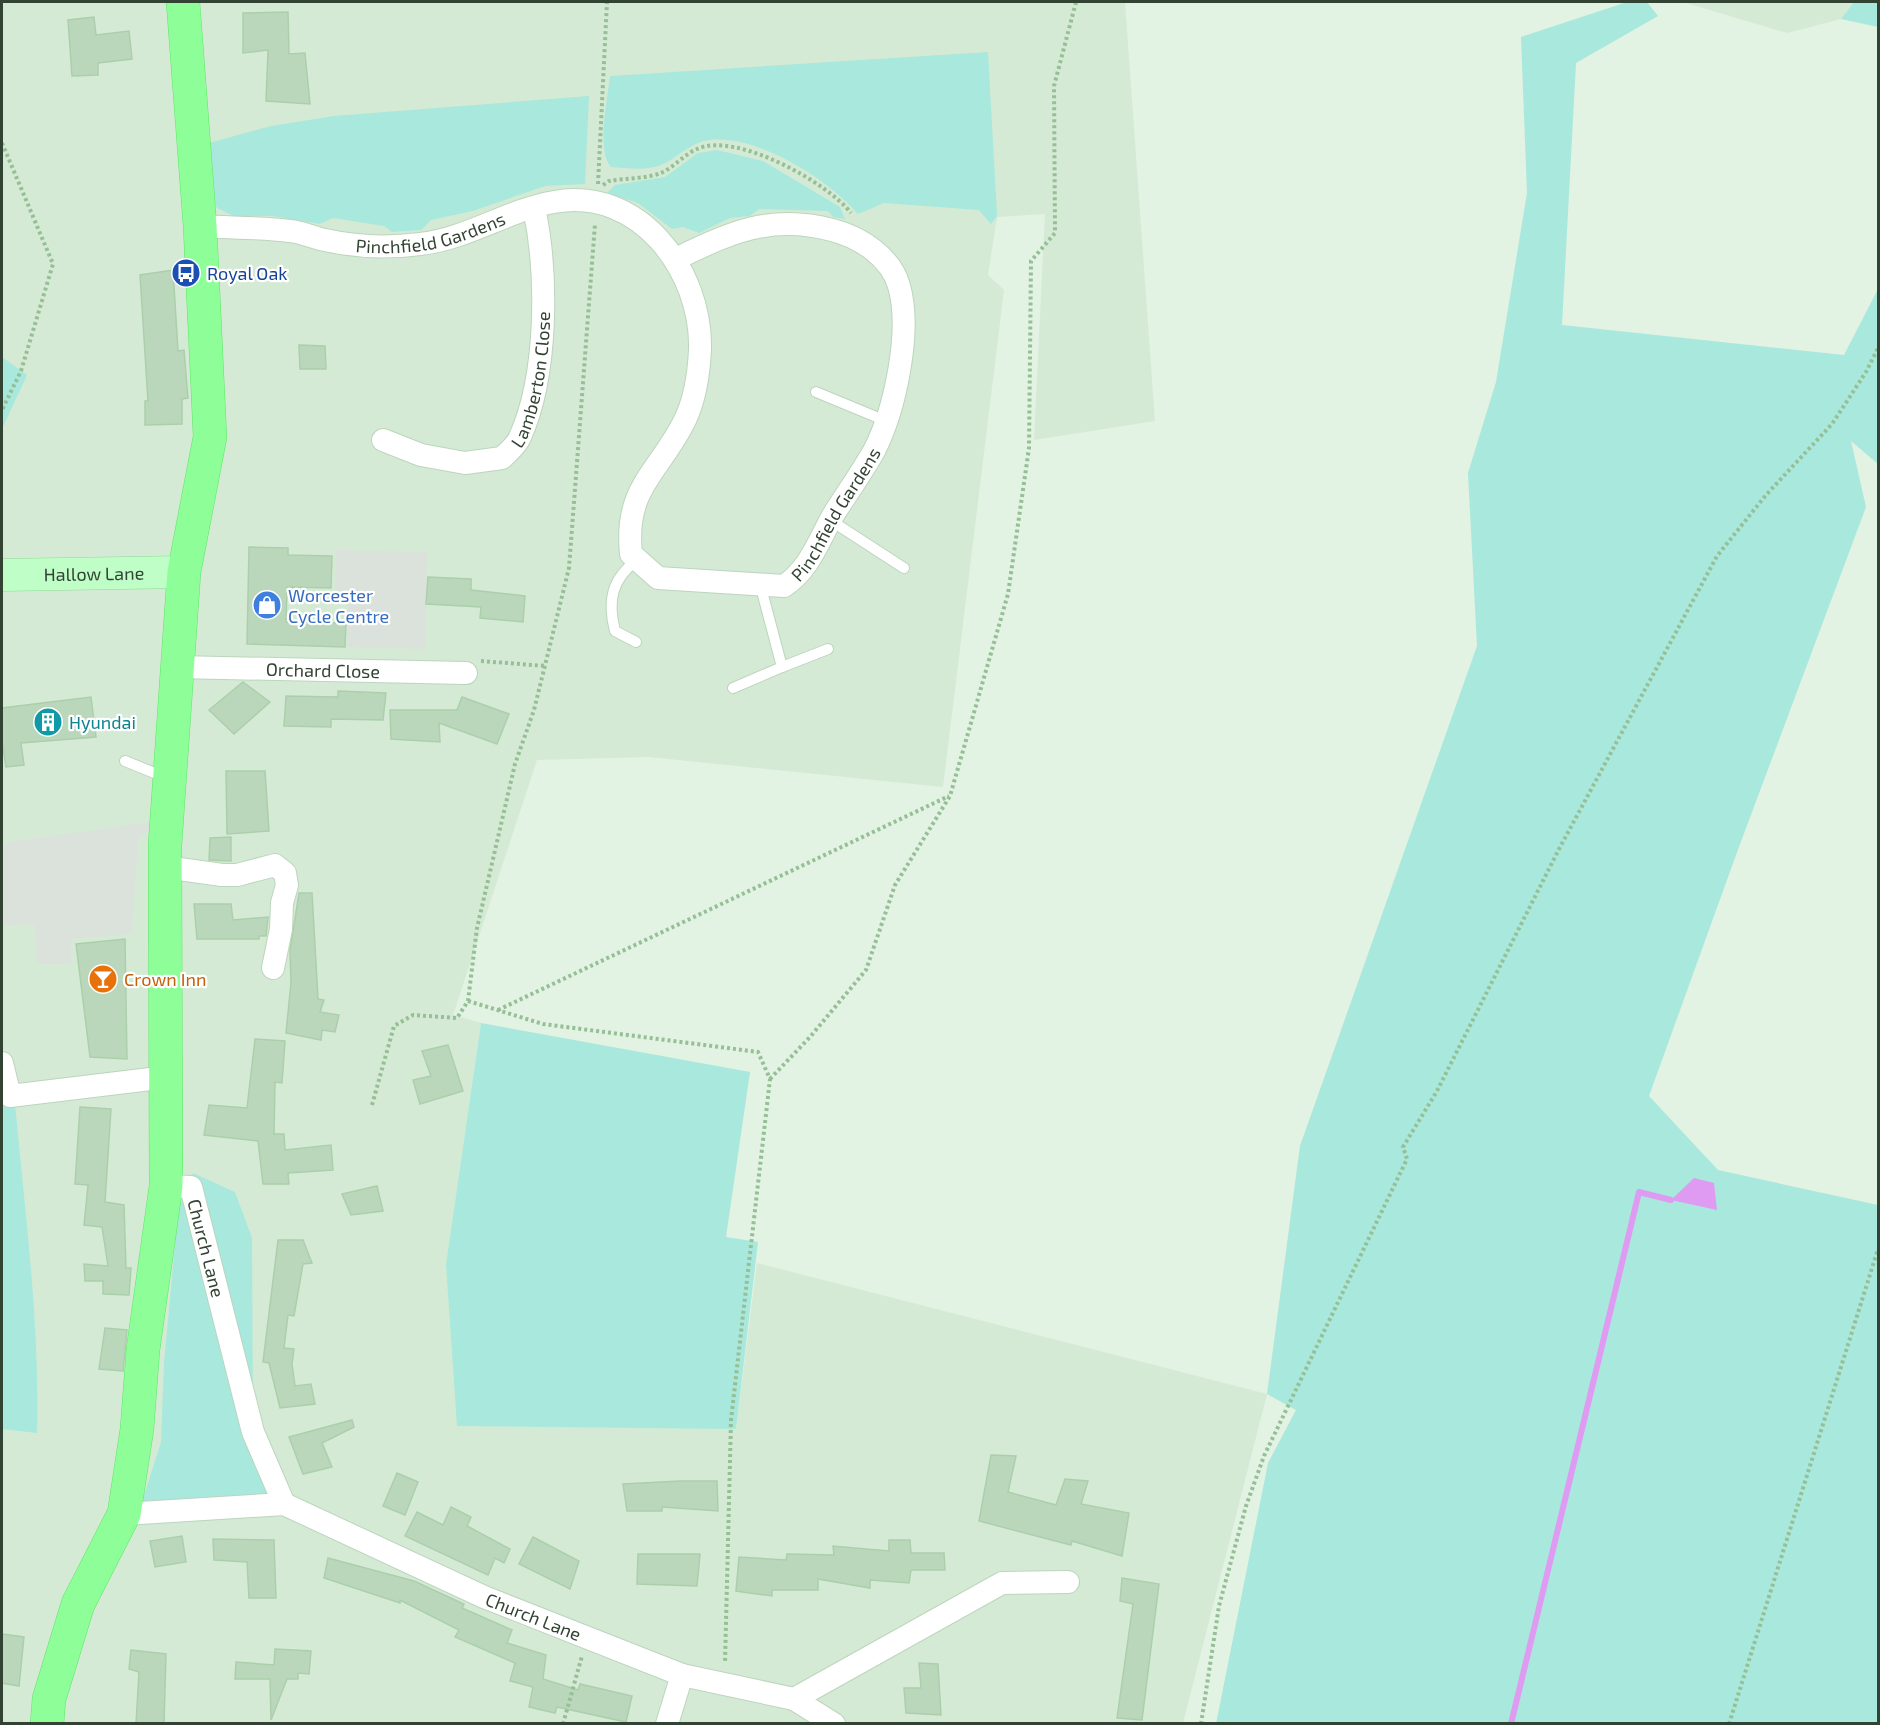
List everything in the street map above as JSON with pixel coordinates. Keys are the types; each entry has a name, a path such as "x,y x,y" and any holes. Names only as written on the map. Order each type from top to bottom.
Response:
{"main road":[{"path":"47,1724 49,1699 78,1604 124,1514 137,1429 143,1350 166,1186 165,867 170,774 184,572 210,437 200,226 183,2"}],"street":[{"name":"Pinchfield Gardens","path":"200,226 291,231 361,246 422,244 555,202 579,201 629,214 651,229 676,259 697,313 700,348 697,382 685,419 646,478 633,506 629,532 631,555 658,578 784,586 798,577 830,520 874,450 886,421 897,379 902,339 902,304 899,284 872,248 852,236 816,226 784,224 752,227 723,235 676,259"},
{"name":"Lamberton Close","path":"383,440 421,455 465,463 502,458 519,440 530,408 543,317 540,238 534,208"},
{"name":"Hallow Lane","path":"2,575 184,572"},
{"name":"Orchard Close","path":"177,667 466,673"},
{"path":"165,867 237,875 274,866 285,873 287,885 282,903 281,929 273,968"},
{"path":"2,1063 5,1097 167,1077"},
{"name":"Church Lane","path":"166,1186 191,1187 253,1432 285,1503"},
{"name":"Church Lane","path":"124,1514 285,1503 484,1597 682,1675 794,1699 834,1724"},
{"path":"794,1699 1002,1583 1068,1582"},
{"path":"667,1724 682,1675"}],"lane":[{"path":"816,392 886,421"},
{"path":"830,520 904,568"},
{"path":"636,642 615,631 613,599 615,583 621,572 637,560"},
{"path":"760,584 782,666"},
{"path":"733,688 828,649"},
{"path":"126,761 157,774 170,774"}],"path":[{"path":"608,2 598,189 609,181 660,173 697,149 711,146 738,147 789,167 844,204 852,214 852,236"},
{"path":"770,1078 810,1037 866,970 895,885 950,796 1008,594 1029,448 1031,261 1055,232 1054,86 1076,2"},
{"path":"2,143 53,264 21,371 2,410"},
{"path":"372,1105 394,1026 413,1015 457,1018 468,1001 477,928 510,786 546,666 569,567 597,204"},
{"path":"1200,1724 1220,1606 1249,1496 1264,1456 1407,1159 1402,1147 1437,1091 1558,849 1717,556 1766,495 1832,424 1866,372 1878,348"},
{"path":"466,673 474,661 518,662 546,666"},
{"path":"498,1010 950,796"},
{"path":"468,1001 543,1024 758,1052 770,1078 730,1420 724,1684"},
{"path":"1729,1724 1878,1249"},
{"path":"563,1724 587,1638"}],"shaded area":[{"path":"2,2 1125,2 1155,421 1034,440 1045,214 997,217 988,275 1004,290 943,787 649,757 537,760 453,1015 481,1023 446,1264 736,1429 757,1263 1267,1394 1183,1723 2,1724"},
{"path":"1627,2 1647,2 1658,16 1576,63 1562,325 1844,355 1878,289 1878,464 1851,441 1866,507 1649,1096 1718,1170 1878,1205 1878,1723 1216,1724 1268,1463 1296,1410 1267,1394 1300,1146 1477,646 1468,473 1496,382 1527,193 1521,37"},
{"path":"1683,2 1854,2 1841,19 1787,33"},
{"path":"1854,2 1878,2 1878,27 1841,19"},
{"path":"988,52 997,216 991,224 979,210 884,203 858,214 845,200 810,173 770,152 729,140 703,141 661,165 636,169 611,167 604,149 605,110 610,76"},
{"path":"589,96 585,184 545,186 473,211 431,220 421,230 392,232 384,226 333,218 320,224 272,216 234,216 217,208 213,198 209,143 271,126 334,116"},
{"path":"717,150 763,161 840,207 845,219 833,217 828,211 759,209 750,216 730,218 699,233 683,227 672,229 638,203 607,193 615,185 665,177 698,153"},
{"path":"2,357 27,375 2,429"},
{"path":"336,550 427,552 425,649 347,647 348,603 335,602"},
{"name":"Crown Inn","path":"166,820 138,838 132,934 71,939 71,964 37,964 34,924 2,926 2,843"},
{"path":"481,1023 750,1072 726,1237 758,1242 736,1429 457,1426 446,1264"},
{"path":"15,1104 34,1310 37,1433 2,1429 2,1107"},
{"path":"193,1173 235,1192 252,1238 253,1432 284,1504 141,1505 161,1442 164,1364 178,1210"},
{"path":"1694,1178 1714,1183 1717,1210 1671,1200"}],"building":[{"path":"288,12 289,54 305,53 310,104 266,101 268,50 243,53 243,13"},
{"path":"94,17 96,35 129,31 132,59 98,63 98,75 72,76 68,20"},
{"path":"173,270 178,351 184,350 188,398 182,399 182,424 145,425 145,401 148,401 140,275"},
{"path":"299,345 325,346 326,369 300,369"},
{"name":"Worcester Cycle Centre","path":"249,547 288,548 288,555 332,556 331,588 287,587 286,622 346,623 345,647 247,644"},
{"path":"428,577 471,579 471,590 525,596 523,622 480,618 481,607 426,604"},
{"path":"243,682 270,702 234,734 209,710"},
{"path":"338,691 386,693 383,720 331,719 331,727 284,726 286,696 338,697"},
{"name":"Hyundai","path":"91,697 96,737 21,743 24,765 6,767 2,742 2,708"},
{"path":"462,697 509,714 497,744 439,723 440,742 391,739 390,710 457,710"},
{"path":"226,771 265,771 269,831 227,834"},
{"path":"231,837 231,861 209,860 210,838"},
{"path":"299,893 312,893 318,999 324,1000 320,1012 339,1015 335,1032 322,1030 321,1040 286,1033 291,983 290,951"},
{"path":"194,904 231,904 233,920 268,917 266,936 259,936 259,939 197,939"},
{"name":"Crown Inn","path":"125,939 127,1059 90,1057 76,944"},
{"path":"255,1039 285,1041 282,1083 275,1082 274,1134 284,1134 285,1150 331,1145 333,1170 288,1173 289,1184 263,1184 258,1141 204,1135 209,1105 247,1108"},
{"path":"448,1045 463,1091 420,1104 413,1080 431,1076 422,1051"},
{"path":"80,1107 111,1109 105,1202 124,1205 126,1268 131,1268 129,1295 103,1294 103,1281 85,1281 84,1264 108,1266 102,1227 84,1225 88,1185 75,1184"},
{"path":"377,1186 383,1211 351,1215 342,1194"},
{"path":"278,1240 303,1240 312,1263 303,1264 294,1316 288,1315 284,1348 294,1349 292,1364 295,1386 311,1384 315,1404 280,1408 269,1363 263,1362"},
{"path":"105,1328 127,1330 123,1371 99,1369"},
{"path":"352,1420 354,1427 322,1443 332,1467 303,1474 289,1437"},
{"path":"991,1455 1016,1456 1008,1492 1056,1505 1065,1479 1088,1481 1081,1504 1129,1513 1122,1556 1072,1541 1071,1545 979,1521"},
{"path":"397,1473 418,1482 405,1515 383,1506"},
{"path":"717,1481 718,1511 662,1507 662,1511 627,1511 623,1484"},
{"path":"451,1507 471,1517 467,1526 510,1549 504,1563 495,1558 488,1575 405,1536 417,1512 443,1525"},
{"path":"182,1536 186,1562 155,1567 150,1541"},
{"path":"533,1537 579,1561 570,1589 519,1564"},
{"path":"213,1539 274,1540 276,1598 249,1598 247,1562 214,1560"},
{"path":"889,1540 910,1540 911,1553 944,1553 945,1570 911,1570 909,1583 870,1580 870,1588 818,1579 818,1590 772,1590 772,1596 736,1591 739,1557 786,1560 787,1554 834,1555 833,1546 889,1551"},
{"path":"638,1554 700,1554 697,1586 637,1584"},
{"path":"328,1558 414,1581 464,1604 462,1608 512,1630 507,1643 546,1655 543,1679 578,1690 580,1684 632,1696 626,1722 557,1707 555,1713 529,1707 533,1687 510,1681 515,1663 455,1637 459,1630 400,1600 400,1603 324,1578"},
{"path":"1122,1578 1159,1584 1142,1720 1117,1718 1133,1604 1120,1601"},
{"path":"2,1634 24,1637 19,1686 2,1683"},
{"path":"275,1649 311,1651 309,1674 298,1673 298,1679 287,1679 271,1720 270,1679 235,1679 236,1662 274,1665"},
{"path":"131,1650 166,1654 164,1724 136,1724 139,1672 129,1669"},
{"path":"919,1663 938,1664 941,1715 906,1713 904,1688 921,1688"}],"waterway":[{"path":"1511,1724 1639,1192 1671,1200"}],"place":[{"name":"Royal Oak","path":"186,273"},
{"name":"Worcester Cycle Centre","path":"267,605"},
{"name":"Hyundai","path":"48,722"},
{"name":"Crown Inn","path":"103,979"}]}
